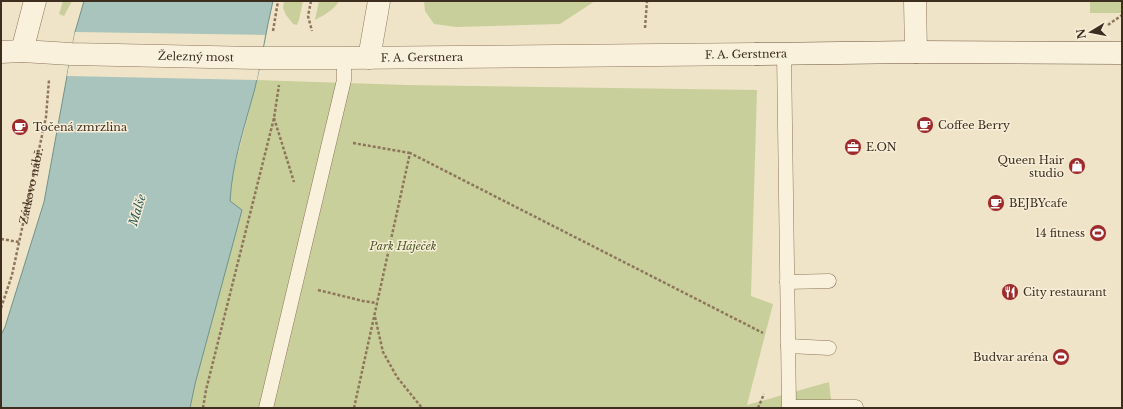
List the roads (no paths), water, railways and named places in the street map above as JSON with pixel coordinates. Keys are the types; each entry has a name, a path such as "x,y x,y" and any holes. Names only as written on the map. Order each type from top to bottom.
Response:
{"street":[{"path":"12,51 35,1"},
{"path":"369,58 379,1"},
{"path":"915,1 916,52"},
{"name":"Železný most","path":"12,51 71,54 261,58 369,58"},
{"name":"F. A. Gerstnera","path":"369,58 916,52 1122,54"}],"lane":[{"path":"784,54 788,346 790,384 789,407 856,407"},
{"path":"266,408 344,80 344,58"},
{"path":"787,282 829,282"},
{"path":"788,346 829,348"}],"water":[{"name":"Malše","path":"84,1 273,1 255,88 233,173 230,201 242,210 195,384 190,408 1,408 1,335 5,327 44,202 75,32"}],"place":[{"name":"Coffee Berry","path":"925,125"},
{"name":"Točená zmrzlina","path":"20,127"},
{"name":"E.ON","path":"853,147"},
{"name":"Queen Hair studio","path":"1077,166"},
{"name":"BEJBYcafe","path":"996,203"},
{"name":"14 fitness","path":"1098,233"},
{"name":"City restaurant","path":"1010,292"},
{"name":"Budvar aréna","path":"1061,357"}],"park label":[{"name":"Park Háječek","path":"403,246"}]}
